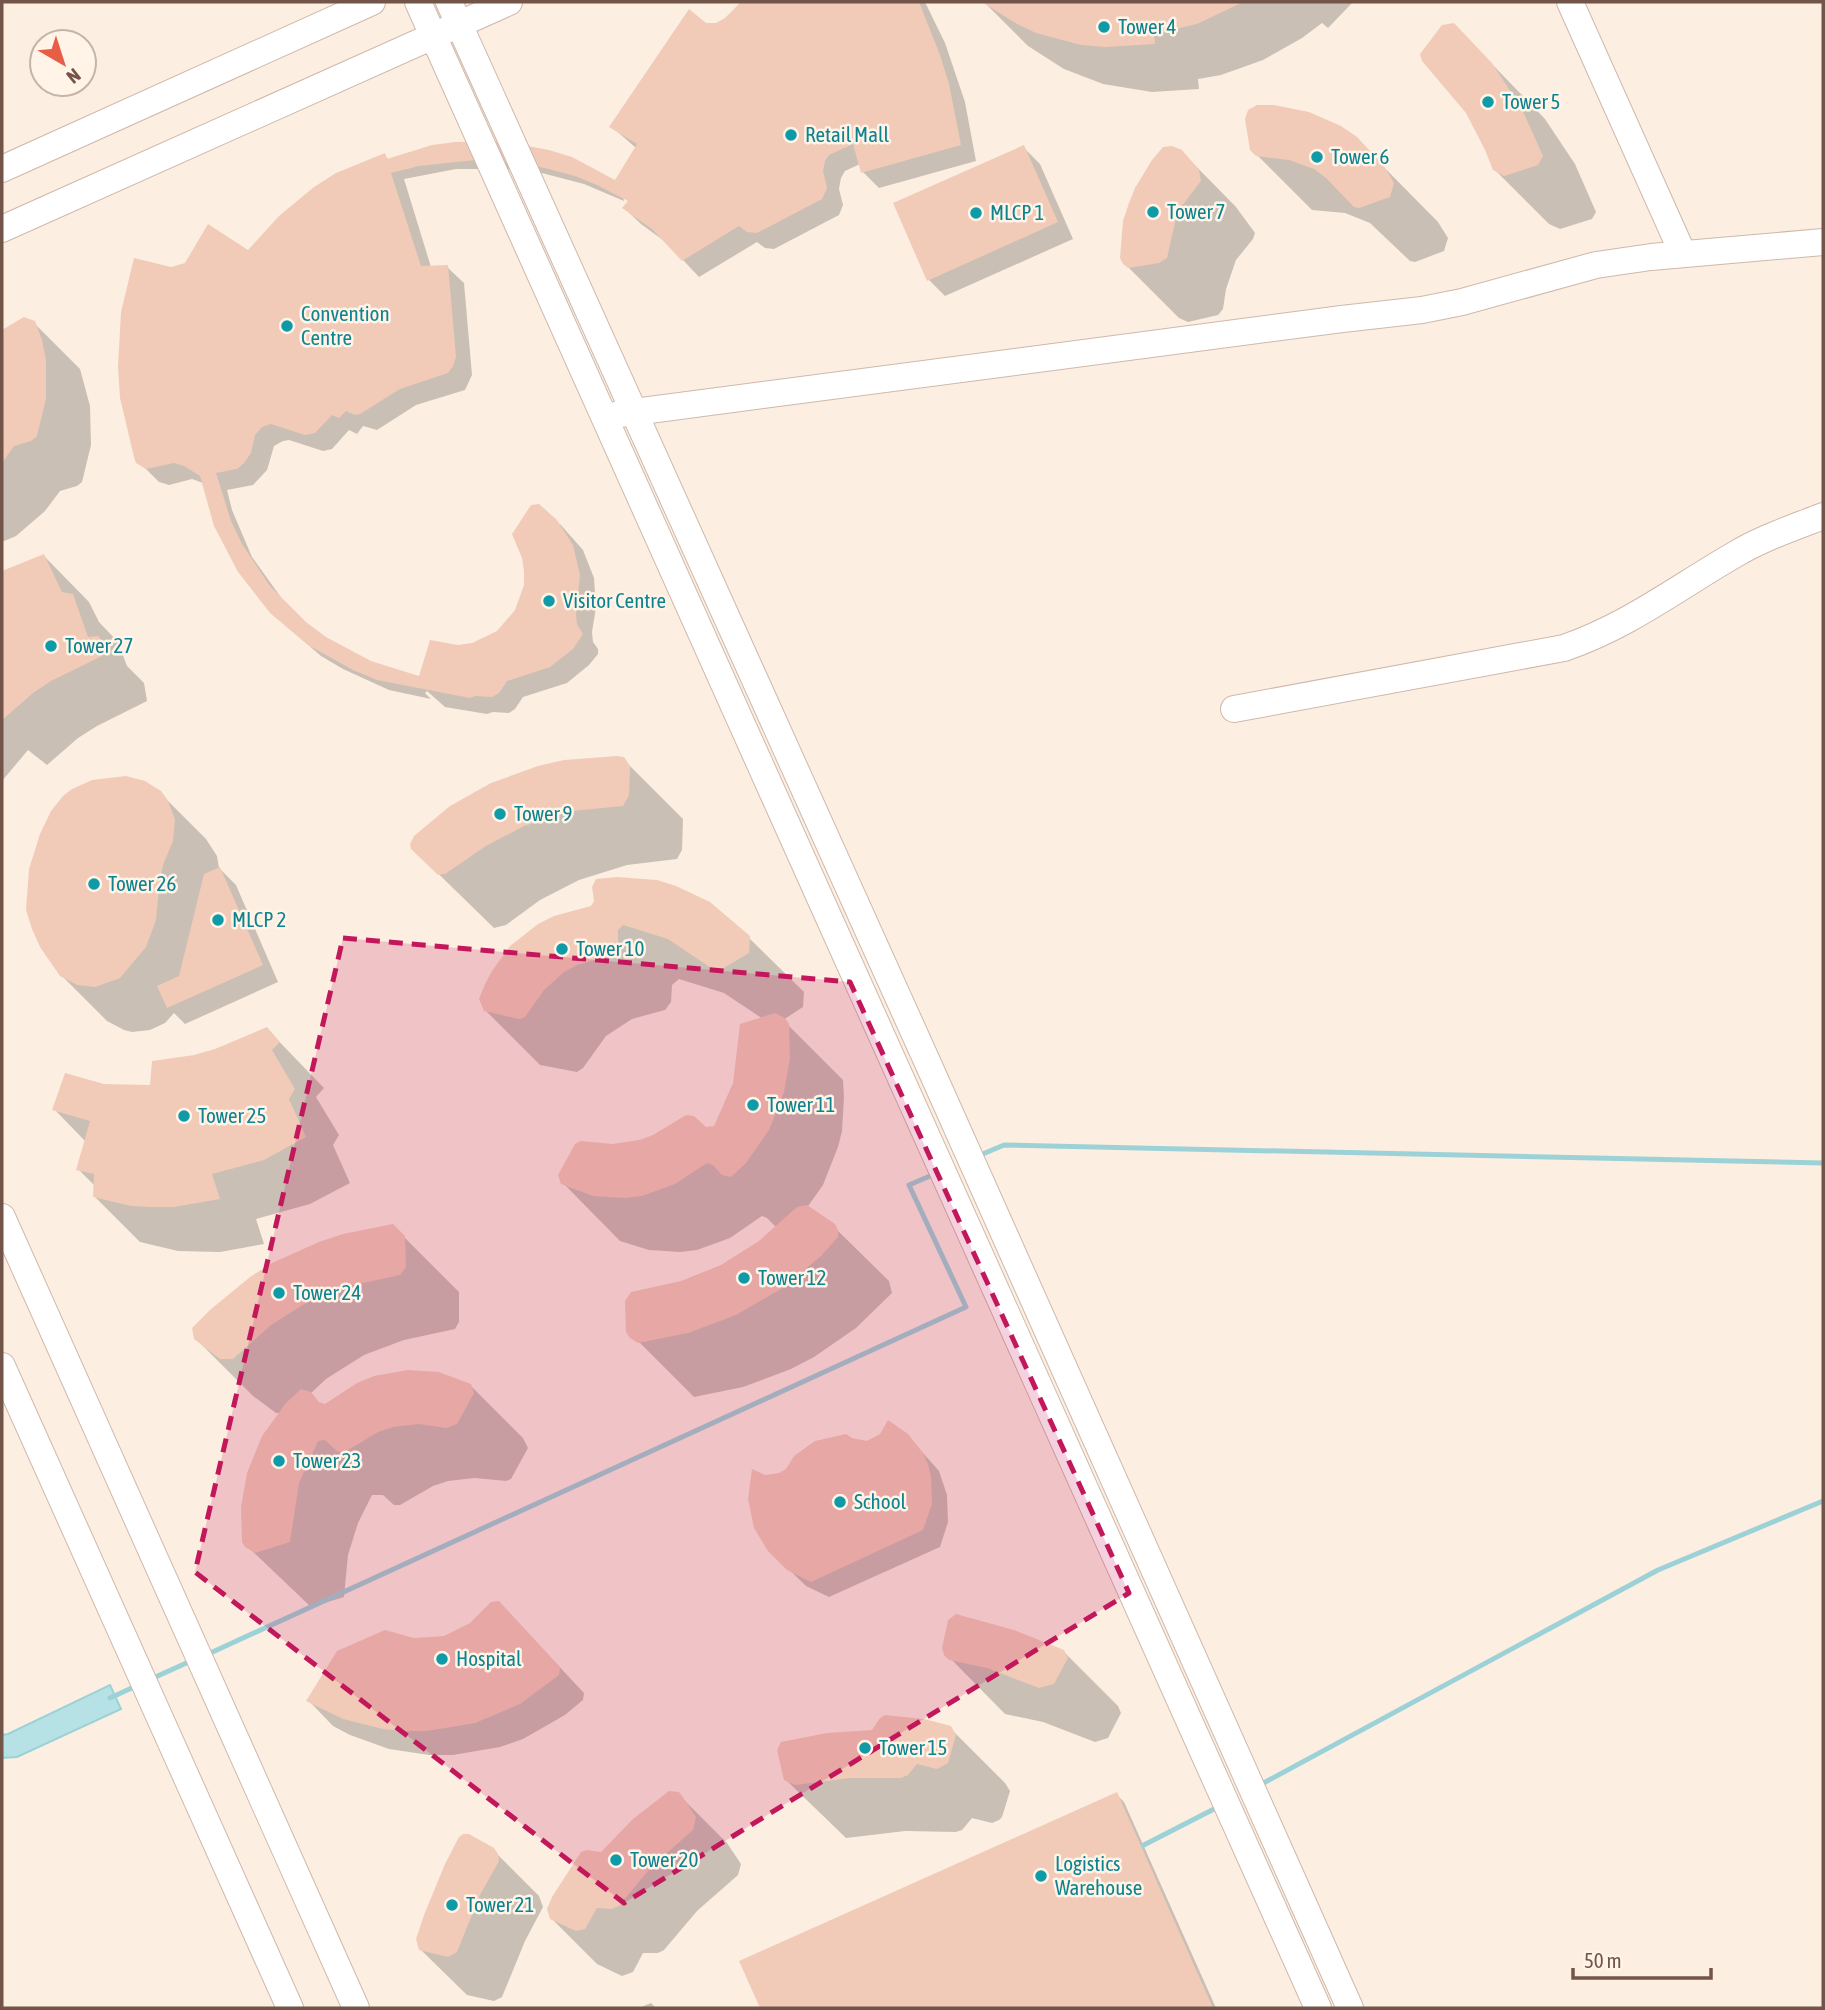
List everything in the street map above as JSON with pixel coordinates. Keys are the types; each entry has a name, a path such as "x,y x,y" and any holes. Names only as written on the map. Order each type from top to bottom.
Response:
{"street":[{"path":"2,169 372,2"},
{"path":"418,2 1318,2008"},
{"path":"2,229 433,35 454,13 509,2"},
{"path":"1570,2 1683,254"},
{"path":"454,13 1350,2008"},
{"path":"604,416 1422,310 1524,287 1596,265 1683,254 1823,242"},
{"path":"1234,709 1564,648 1598,636 1631,619 1734,554 1765,538 1823,516"},
{"path":"2,1217 356,2008"},
{"path":"2,1366 289,2008"}],"highlighted area":[{"path":"343,938 850,982 1129,1593 624,1903 195,1572"}],"water":[{"path":"110,1685 121,1709 17,1757 2,1758 2,1735"}],"building":[{"path":"741,2 919,2 949,84 961,145 861,173 853,144 829,155 825,161 823,171 827,188 822,199 757,233 747,232 739,226 682,261 652,229 622,208 628,201 575,176 529,164 476,160 419,166 391,173 421,266 448,265 456,357 453,366 448,373 400,389 360,414 346,411 339,418 332,415 315,433 305,435 271,424 262,427 255,435 251,453 244,463 237,469 216,473 231,521 242,544 270,586 306,622 326,637 371,661 419,676 430,640 458,645 472,643 497,631 515,610 524,585 524,571 522,558 512,534 531,505 539,504 557,520 573,545 580,575 577,624 583,634 573,649 550,667 507,681 499,693 492,697 470,698 377,680 308,645 270,613 238,572 214,526 200,476 174,463 146,469 136,463 120,398 118,367 121,312 134,258 171,267 185,263 208,224 248,250 279,216 336,173 385,153 387,159 432,145 501,141 549,150 572,157 615,180 637,144 609,127 689,9 706,23 716,23"},
{"name":"Tower 4","path":"982,2 1243,2 1197,24 1154,34 1155,44 1105,47 1081,45 1036,33"},
{"name":"Tower 5","path":"1454,23 1491,62 1521,107 1543,156 1538,165 1504,176 1493,170 1466,113 1422,61 1420,54 1442,25"},
{"name":"Tower 6","path":"1257,105 1274,105 1309,112 1341,126 1357,137 1384,166 1394,183 1390,197 1359,208 1354,207 1314,169 1289,160 1256,156 1250,150 1245,119 1248,110"},
{"name":"MLCP 1","path":"1024,145 1058,222 927,281 893,203"},
{"name":"Tower 7","path":"1172,146 1182,150 1199,170 1201,181 1176,218 1167,258 1159,263 1128,268 1120,258 1123,221 1129,203 1152,160 1163,147"},
{"path":"24,317 35,321 42,340 46,360 46,399 37,436 31,441 14,446 2,463 2,330"},
{"name":"Tower 27","path":"44,554 62,592 73,594 88,637 99,636 102,656 51,681 2,720 2,571"},
{"name":"Tower 9","path":"624,757 630,766 629,795 623,806 572,811 524,826 486,846 445,874 438,875 411,849 414,836 450,806 491,783 564,760"},
{"name":"Tower 26","path":"126,776 145,781 161,791 175,819 173,841 160,879 156,920 146,947 120,978 95,987 77,985 60,976 40,947 32,929 26,910 29,869 40,834 51,811 63,796 92,780"},
{"name":"MLCP 2","path":"220,867 263,965 167,1008 157,986 179,976 204,874"},
{"name":"Tower 10","path":"617,877 657,880 710,902 750,936 749,953 717,972 668,939 623,925 618,930 618,947 613,953 564,972 544,990 525,1017 519,1019 484,1011 479,999 485,984 510,946 538,924 554,916 591,906 594,901 592,887 596,879"},
{"name":"Tower 11","path":"775,1013 785,1018 789,1024 790,1058 784,1092 769,1130 746,1163 731,1177 722,1175 713,1165 707,1163 675,1184 642,1196 624,1198 593,1196 561,1184 558,1175 575,1144 581,1141 613,1144 639,1140 653,1135 686,1115 694,1116 706,1127 714,1126 733,1083 740,1024"},
{"name":"Tower 25","path":"267,1027 280,1042 272,1050 295,1089 289,1099 306,1137 264,1160 212,1174 220,1199 174,1207 151,1207 131,1206 93,1197 94,1174 76,1170 90,1121 52,1110 65,1073 104,1084 150,1085 152,1061 215,1049"},
{"name":"Tower 12","path":"807,1205 835,1224 838,1237 821,1256 781,1289 736,1315 688,1333 638,1343 630,1338 626,1332 625,1301 631,1292 681,1281 721,1265 759,1241 797,1207"},
{"name":"Tower 24","path":"393,1224 405,1236 406,1267 400,1275 349,1286 309,1301 271,1325 233,1359 220,1359 194,1339 192,1328 210,1310 250,1277 272,1263 343,1234"},
{"name":"Tower 23","path":"408,1370 439,1372 471,1384 474,1393 457,1424 446,1428 419,1424 393,1427 378,1432 345,1452 337,1451 325,1440 318,1441 299,1483 290,1542 255,1553 245,1547 242,1542 241,1507 247,1473 262,1436 286,1403 301,1389 311,1392 319,1402 325,1404 357,1383 374,1376"},
{"name":"School","path":"888,1420 908,1434 928,1464 932,1504 923,1530 811,1582 787,1570 768,1551 754,1528 748,1499 752,1469 765,1475 779,1473 786,1469 794,1456 815,1441 846,1434 867,1441 880,1434"},
{"name":"Hospital","path":"499,1601 560,1667 559,1675 520,1704 475,1723 427,1731 403,1731 343,1719 306,1701 337,1651 385,1630 414,1638 444,1636 470,1623 491,1602"},
{"path":"956,1614 1014,1630 1064,1650 1068,1658 1054,1684 1039,1688 987,1668 949,1660 942,1648 948,1620"},
{"name":"Tower 15","path":"885,1715 924,1719 951,1726 956,1735 948,1763 937,1769 917,1764 908,1775 901,1778 850,1778 795,1785 784,1780 777,1750 781,1742 827,1733 872,1730"},
{"name":"Tower 20","path":"669,1791 679,1792 696,1817 693,1830 652,1866 619,1906 612,1909 597,1908 585,1929 576,1931 550,1919 547,1909 552,1897 581,1852 601,1852 633,1819"},
{"name":"Logistics Warehouse","path":"1117,1792 1213,2008 760,2008 739,1961"},
{"name":"Tower 21","path":"463,1834 469,1834 494,1848 499,1861 480,1895 457,1952 448,1957 419,1950 416,1939 424,1915 445,1864"}],"waterway":[{"path":"978,1156 1004,1145 1823,1163"},
{"path":"206,1655 966,1307 909,1185 937,1173"},
{"path":"1258,1786 1658,1570 1823,1501"},
{"path":"151,1679 193,1660"},
{"path":"110,1698 136,1686"},
{"path":"1136,1849 1218,1807"}],"place":[{"name":"Tower 4","path":"1104,27"},
{"name":"Tower 5","path":"1488,102"},
{"name":"Retail Mall","path":"791,135"},
{"name":"Tower 6","path":"1317,157"},
{"name":"Tower 7","path":"1153,212"},
{"name":"MLCP 1","path":"976,213"},
{"name":"Convention Centre","path":"287,326"},
{"name":"Visitor Centre","path":"549,601"},
{"name":"Tower 27","path":"51,646"},
{"name":"Tower 9","path":"500,814"},
{"name":"Tower 26","path":"94,884"},
{"name":"MLCP 2","path":"218,920"},
{"name":"Tower 10","path":"562,949"},
{"name":"Tower 11","path":"753,1105"},
{"name":"Tower 25","path":"184,1116"},
{"name":"Tower 12","path":"744,1278"},
{"name":"Tower 24","path":"279,1293"},
{"name":"Tower 23","path":"279,1461"},
{"name":"School","path":"840,1502"},
{"name":"Hospital","path":"442,1659"},
{"name":"Tower 15","path":"865,1748"},
{"name":"Tower 20","path":"616,1860"},
{"name":"Logistics Warehouse","path":"1041,1876"},
{"name":"Tower 21","path":"452,1905"}]}
